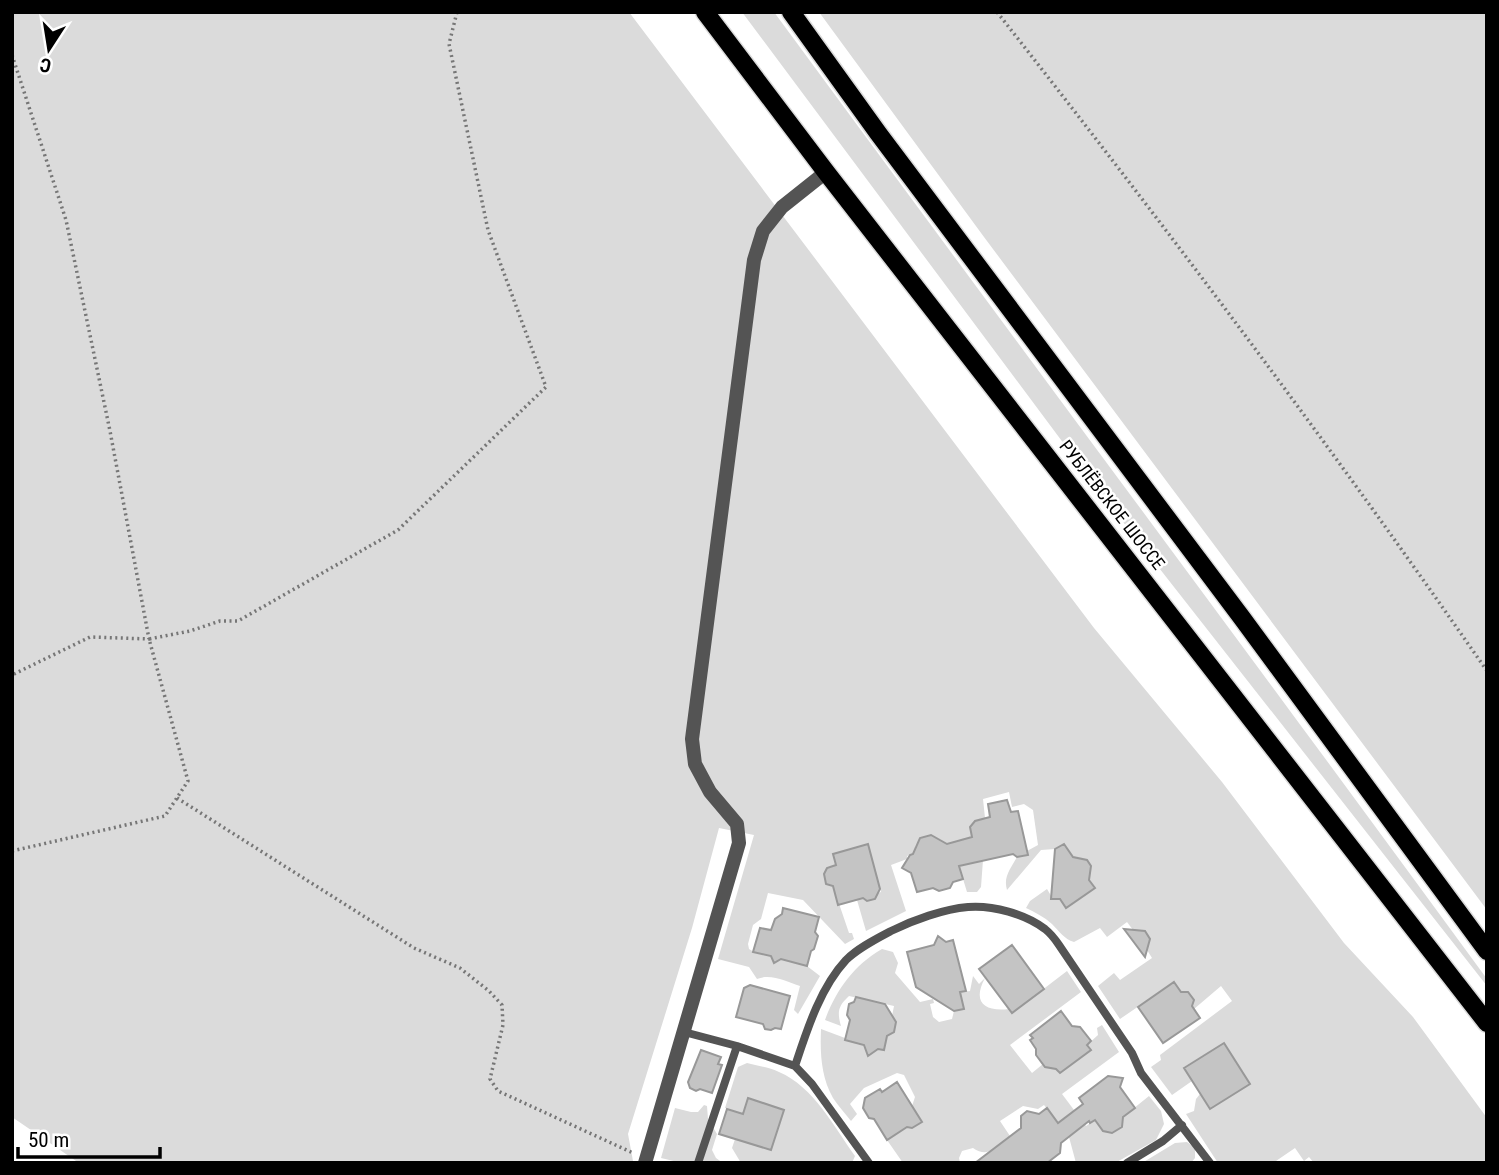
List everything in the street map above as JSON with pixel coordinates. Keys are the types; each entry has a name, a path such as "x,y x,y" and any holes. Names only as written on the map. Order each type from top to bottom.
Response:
{"main road":[{"name":"РУБЛЁВСКОЕ ШОССЕ","path":"705,12 826,172 1487,1023"},
{"name":"РУБЛЁВСКОЕ ШОССЕ","path":"791,12 878,133 1242,618 1487,951"}],"street":[{"path":"646,1161 739,843 737,824 710,792 695,764 692,739 754,260 763,231 782,207 826,172"}],"lane":[{"path":"795,1066 818,1005 847,959 876,939 905,924 940,913 968,907 1013,913 1046,930 1059,945 1132,1054 1141,1073 1210,1163"},
{"path":"684,1032 737,1046 795,1066 812,1084 869,1163"},
{"path":"698,1163 737,1046"},
{"path":"1127,1163 1182,1125"}],"path":[{"path":"12,675 90,637 149,639 190,631 220,621 238,621 398,530 547,387 488,230 449,44 457,12"},
{"path":"997,12 1128,179 1406,555 1487,671"},
{"path":"12,55 66,220 110,431 149,639 188,781 165,816 12,851"},
{"path":"177,798 414,948 460,968 502,1005 503,1024 490,1079 498,1091 646,1161"}],"shaded area":[{"path":"12,12 629,12 1094,628 1222,782 1344,943 1413,1017 1487,1118 1487,1163 1314,1163 1309,1157 1304,1161 1295,1148 1276,1163 1218,1163 1186,1114 1194,1111 1196,1099 1200,1094 1210,1109 1250,1084 1224,1043 1184,1067 1192,1081 1172,1095 1151,1067 1161,1060 1160,1055 1232,1001 1221,986 1194,1009 1194,1000 1188,992 1181,992 1174,982 1120,1019 1098,986 1114,973 1120,980 1152,958 1147,950 1150,939 1145,931 1133,930 1127,922 1107,937 1100,928 1074,942 1064,937 1046,919 1026,908 1030,901 1047,889 1053,899 1090,873 1091,866 1087,860 1080,858 1076,861 1066,846 1041,850 1007,890 1007,877 1017,857 1024,856 1038,845 1033,810 1024,804 1012,807 1009,792 983,799 985,818 975,821 970,827 983,860 981,887 977,892 967,892 952,843 943,845 941,840 931,835 920,838 915,847 916,853 891,865 906,911 866,931 857,900 875,899 881,892 868,844 833,854 836,865 828,868 824,874 826,884 833,886 849,933 852,933 854,939 845,944 803,900 768,893 761,919 753,925 749,949 771,956 773,960 781,959 807,966 820,976 798,1014 794,1010 800,986 773,978 757,979 749,967 718,959 754,835 719,828 692,928 628,1134 632,1163 79,1163 12,1117"},
{"path":"742,12 774,12 1487,979 1487,986 1105,499"},
{"path":"819,12 1487,12 1487,910 984,237"},
{"path":"882,949 893,952 898,963 895,973 920,1002 933,999 934,1003 930,1004 933,1017 939,1022 952,1019 954,1011 964,1009 956,993 970,991 973,976 979,984 985,978 980,993 983,1004 993,1009 1009,1009 1012,1013 1067,971 1081,992 1010,1045 1032,1073 1043,1064 1045,1067 1054,1066 1060,1073 1090,1050 1087,1045 1098,1035 1097,1028 1102,1025 1119,1052 1062,1094 1086,1126 1095,1120 1103,1131 1112,1133 1122,1127 1123,1117 1149,1096 1161,1111 1164,1124 1156,1140 1115,1163 1076,1163 1069,1137 1044,1105 1038,1109 1023,1106 1000,1121 1010,1136 993,1150 984,1152 973,1148 962,1151 960,1163 903,1163 887,1140 907,1127 912,1128 919,1124 920,1119 912,1106 915,1097 904,1075 897,1073 864,1088 850,1104 857,1114 851,1121 829,1090 821,1056 821,1029 848,1041 884,1050 887,1036 894,1032 894,1006 849,996 839,1010 841,1026 825,1020 847,979"},
{"path":"747,1063 775,1070 803,1087 855,1156 852,1163 741,1163 732,1148 735,1139 770,1150 783,1110 743,1114 725,1108 738,1067"},
{"path":"704,1105 707,1106 708,1119 717,1134 712,1150 716,1158 723,1163 682,1163 661,1158 675,1108 698,1112"},
{"path":"1187,1142 1195,1148 1195,1158 1191,1163 1142,1163 1175,1143"}],"building":[{"path":"1007,800 1011,812 1018,811 1028,855 1017,857 1013,854 959,866 963,879 953,882 950,888 917,892 911,873 902,868 913,854 920,838 931,835 947,844 972,837 970,827 975,821 990,817 988,804"},
{"path":"868,844 880,889 875,899 867,901 863,898 838,905 833,886 826,884 824,874 827,868 836,865 833,854"},
{"path":"1064,844 1073,857 1087,860 1091,866 1089,880 1095,888 1066,908 1060,899 1051,899 1055,849"},
{"path":"783,908 819,917 815,932 818,936 807,966 781,959 774,963 771,956 753,952 760,928 771,930"},
{"path":"1124,929 1145,931 1150,939 1145,957"},
{"path":"938,936 946,942 953,940 966,991 960,992 964,1009 954,1011 916,987 907,952 934,945"},
{"path":"1012,945 1044,989 1012,1013 979,969"},
{"path":"1174,982 1181,992 1188,992 1194,1000 1192,1006 1200,1018 1163,1043 1138,1007"},
{"path":"750,985 790,996 781,1029 765,1029 763,1024 736,1017 744,988"},
{"path":"856,997 885,1004 896,1022 894,1032 887,1036 884,1050 878,1049 868,1056 864,1045 845,1040 850,1020 847,1015 849,1004 854,1002"},
{"path":"1061,1011 1072,1026 1080,1027 1091,1041 1087,1045 1091,1050 1060,1073 1056,1069 1045,1067 1036,1055 1030,1035"},
{"path":"1224,1043 1250,1084 1210,1109 1184,1068"},
{"path":"701,1050 721,1057 718,1064 722,1065 712,1093 700,1089 696,1091 690,1088 688,1082"},
{"path":"1108,1076 1123,1078 1120,1087 1135,1108 1123,1117 1122,1127 1112,1133 1103,1131 1095,1120 1090,1123 1089,1121 1061,1143 1060,1153 1047,1163 975,1163 1021,1128 1021,1116 1027,1111 1039,1114 1047,1108 1058,1123 1083,1104 1079,1098"},
{"path":"897,1082 922,1122 912,1128 907,1127 887,1140 874,1119 869,1118 863,1108 865,1098 880,1089 882,1092"},
{"path":"748,1098 784,1110 771,1150 719,1134 727,1109 743,1114"}]}
